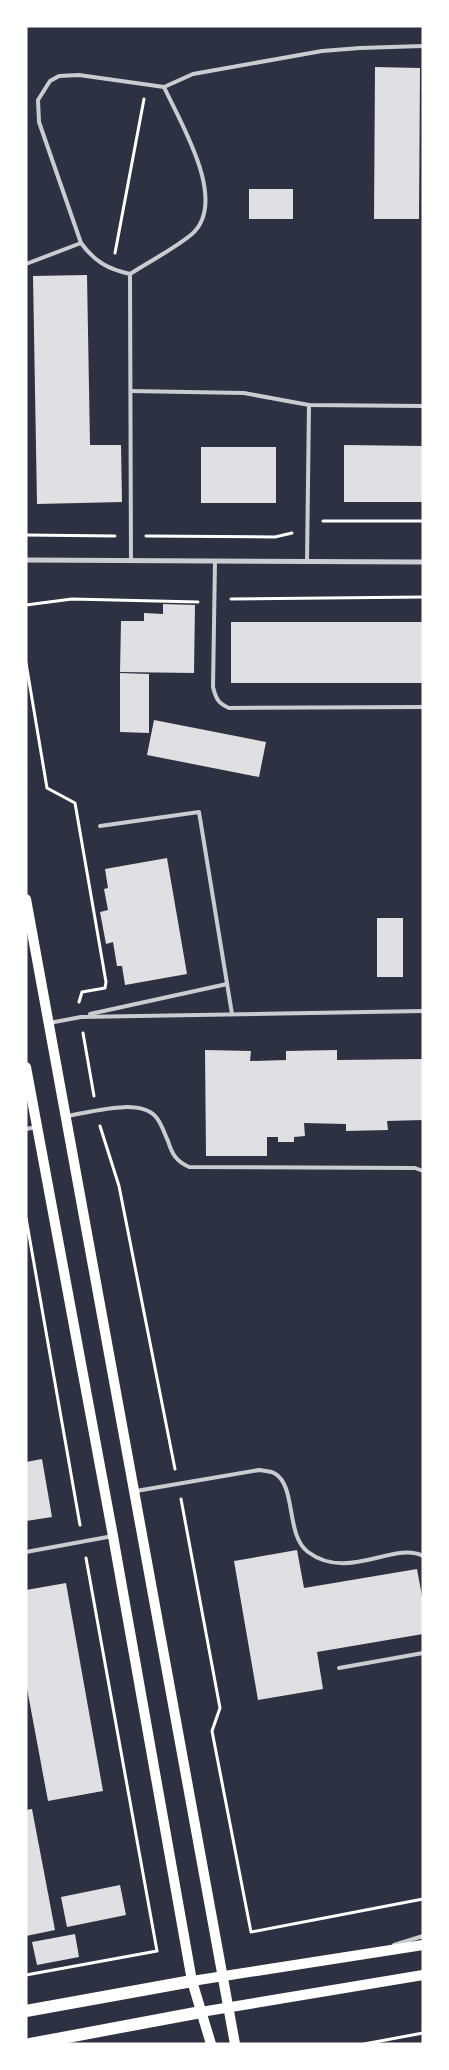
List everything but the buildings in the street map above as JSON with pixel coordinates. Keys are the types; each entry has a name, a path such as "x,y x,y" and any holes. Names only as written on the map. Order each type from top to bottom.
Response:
{"main road":[{"path":"26,899 235,2044"},
{"path":"26,1067 32,1128 114,1536 192,1981 211,2044"},
{"path":"26,2011 192,1981 423,1944"},
{"path":"30,2044 229,2007 423,1975"}],"street":[{"path":"26,560 423,562"}],"lane":[{"path":"164,87 203,175 207,193 205,208 193,233 130,274 112,270 91,257 81,243 39,122 38,100 50,81 60,76 79,75 164,87 194,74 322,51 423,46"},
{"path":"26,264 81,243"},
{"path":"130,274 130,561"},
{"path":"131,391 244,393 309,405 423,406"},
{"path":"307,562 309,405"},
{"path":"215,561 213,687 220,704 229,708 423,707"},
{"path":"100,826 199,812 232,1014"},
{"path":"49,1023 227,984"},
{"path":"80,1017 423,1011"},
{"path":"65,1116 134,1106 146,1109 156,1116 162,1126 173,1155 189,1167 416,1168 423,1171"},
{"path":"134,1491 259,1470 273,1473 282,1479 296,1537 306,1551 318,1558 335,1563 356,1563 409,1552 423,1556"},
{"path":"26,1552 114,1536"},
{"path":"339,1668 423,1653"},
{"path":"363,1954 423,1936"}],"path":[{"path":"112,270 146,84"},
{"path":"26,535 275,537 307,529 324,521 423,521"},
{"path":"26,663 48,788 75,803 106,982 105,988 82,992 78,998 80,1017 102,1137 118,1186 178,1483 220,1708 212,1731 251,1932 423,1898"},
{"path":"26,1218 156,1951 26,1974"},
{"path":"364,2044 423,2033"}]}
